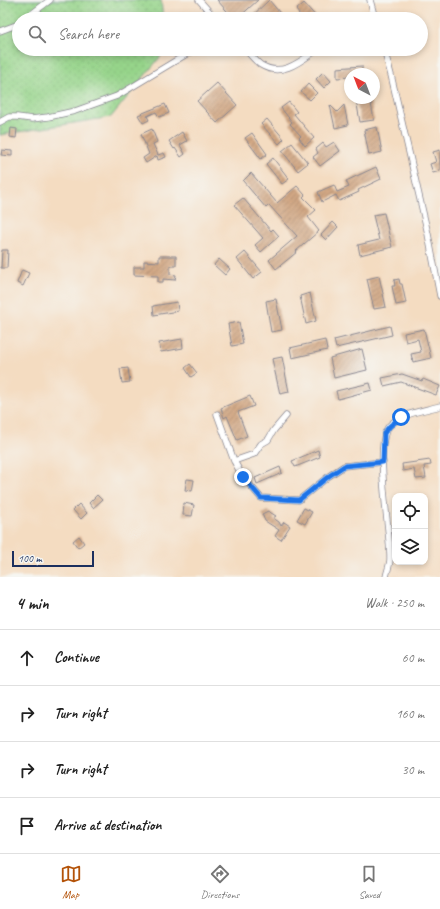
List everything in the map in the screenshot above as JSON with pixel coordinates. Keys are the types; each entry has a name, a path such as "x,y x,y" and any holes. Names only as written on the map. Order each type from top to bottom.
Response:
{"street":[{"path":"34,12 50,0"},
{"path":"199,0 210,12"},
{"path":"370,0 373,12"},
{"path":"0,31 12,27"},
{"path":"0,122 9,117 32,119 48,117 75,111 117,96 183,56"},
{"path":"252,56 260,64 274,70 283,70 308,56"},
{"path":"386,56 428,234 440,296"},
{"path":"386,577 390,560 383,462 384,433 401,417 440,407"},
{"path":"217,414 234,461 243,477 261,498 299,500 344,466 383,462"},
{"path":"234,461 254,454 261,444 268,440 286,416"}],"green space":[{"path":"0,0 161,0 162,12 12,12 12,56 161,56 111,117 0,135"}],"building":[{"path":"217,0 258,0 245,12 228,12"},
{"path":"269,0 279,12 256,12"},
{"path":"304,3 312,12 298,12 296,10"},
{"path":"362,66 362,68 344,68 344,77 337,78 337,68"},
{"path":"323,72 331,81 324,88 316,79"},
{"path":"217,83 237,105 217,123 197,101"},
{"path":"308,84 317,93 310,100 301,92"},
{"path":"289,102 297,112 294,114 314,138 305,146 299,138 301,136 290,124 292,122 281,108"},
{"path":"165,104 169,113 159,117 156,112 147,116 149,120 143,123 138,115"},
{"path":"357,104 371,104 374,120 360,122"},
{"path":"330,105 337,112 344,105 348,125 335,128"},
{"path":"267,119 284,139 279,144 261,124"},
{"path":"377,127 382,152 369,155 364,130"},
{"path":"11,128 17,129 16,138 10,137"},
{"path":"152,129 157,142 153,144 158,155 164,153 166,157 158,160 157,156 146,163 143,158 149,154 141,134"},
{"path":"182,132 187,141 180,145 185,154 181,157 169,141"},
{"path":"252,133 267,154 261,159 245,138"},
{"path":"334,142 340,151 320,166 313,157 318,153 316,149 323,143 326,147"},
{"path":"292,143 308,163 298,171 282,151"},
{"path":"2,150 12,151 12,156 1,155"},
{"path":"440,150 440,171 433,173 430,164 436,162 433,152"},
{"path":"273,158 289,179 282,184 266,164"},
{"path":"376,167 381,179 358,190 359,192 339,201 336,195 322,202 318,192 334,185 337,192 349,187 346,181"},
{"path":"251,173 277,203 297,186 305,195 303,197 316,210 308,217 319,231 276,269 269,260 297,236 269,205 266,208 243,181"},
{"path":"243,198 271,231 273,229 279,236 261,252 255,245 263,238 234,205"},
{"path":"384,213 392,247 360,255 358,245 379,240 373,215"},
{"path":"333,222 338,227 326,240 321,235"},
{"path":"2,250 8,250 7,268 1,268"},
{"path":"245,252 262,272 253,279 237,259"},
{"path":"159,256 176,256 176,266 170,266 170,274 176,275 175,280 163,279 163,282 158,282 158,276 134,275 134,267 144,267 144,261 159,262"},
{"path":"219,259 230,269 225,275 214,265"},
{"path":"22,270 29,273 23,286 17,283"},
{"path":"379,276 386,307 374,309 367,279"},
{"path":"399,279 400,284 402,284 406,303 396,305 392,286 395,286 394,280"},
{"path":"310,293 316,321 306,324 300,296"},
{"path":"276,299 282,330 271,332 266,301"},
{"path":"177,302 178,311 154,315 153,306"},
{"path":"239,322 243,344 232,346 228,324"},
{"path":"390,326 392,335 336,348 334,340"},
{"path":"424,329 431,358 413,362 411,354 421,352 418,339 406,342 404,333"},
{"path":"182,339 183,348 161,352 159,343"},
{"path":"325,340 327,350 292,358 290,348"},
{"path":"362,349 367,370 334,378 330,358"},
{"path":"282,357 289,392 280,394 272,359"},
{"path":"190,364 197,373 191,377 185,368"},
{"path":"128,368 130,382 122,383 120,369"},
{"path":"402,374 422,381 423,379 440,386 436,395 401,382 384,386 382,378"},
{"path":"370,383 372,390 338,399 336,391"},
{"path":"250,396 254,406 238,412 247,436 237,440 227,416 224,418 221,408"},
{"path":"318,450 320,457 295,467 292,461"},
{"path":"430,460 431,465 424,466 426,478 416,479 414,469 403,471 402,464"},
{"path":"280,467 282,473 257,484 255,478"},
{"path":"187,479 194,480 192,491 185,490"},
{"path":"97,495 102,500 93,508 89,503"},
{"path":"184,503 194,505 192,516 183,515"},
{"path":"79,504 87,513 81,519 73,510"},
{"path":"304,508 312,512 305,524 297,520"},
{"path":"268,511 276,516 273,518 279,522 281,526 284,522 290,526 281,540 275,536 279,530 265,521 262,514"},
{"path":"79,536 84,543 78,548 73,541"}],"route":[{"path":"243,477 261,498 299,500 344,466 383,462 384,433 401,417"}]}
